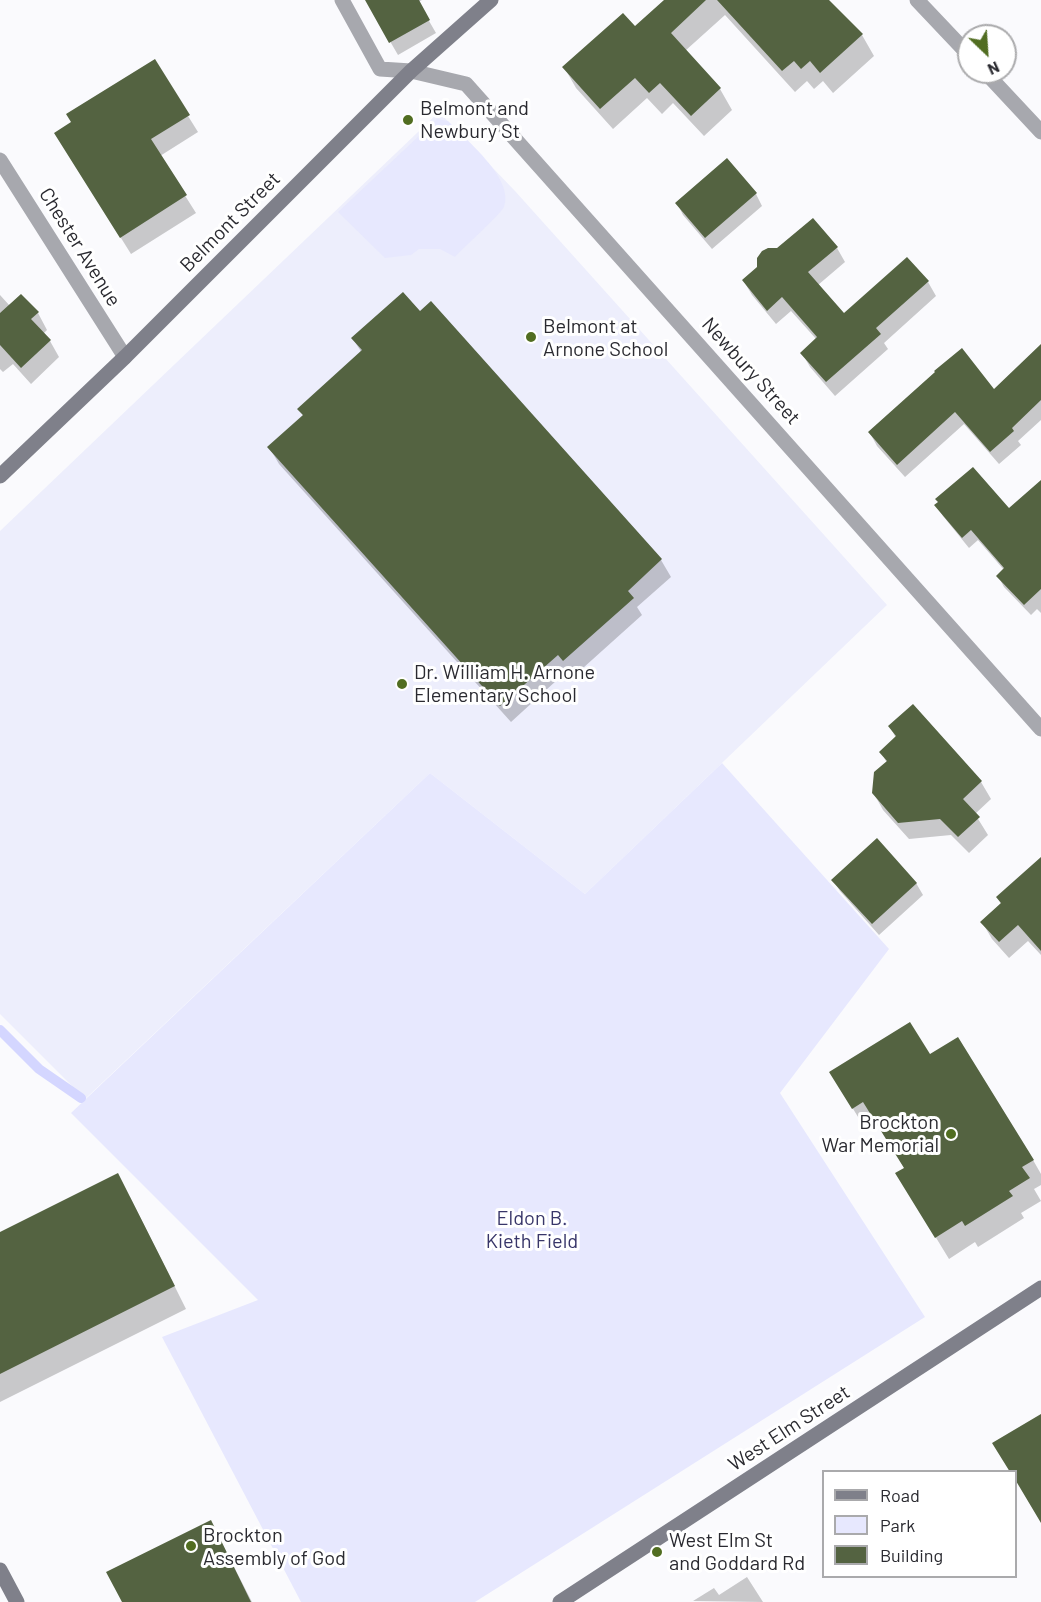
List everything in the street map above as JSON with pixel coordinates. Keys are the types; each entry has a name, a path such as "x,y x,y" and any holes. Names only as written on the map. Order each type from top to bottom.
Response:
{"main road":[{"name":"Belmont Street","path":"0,476 125,357 411,71 491,0"},
{"name":"West Elm Street","path":"561,1602 1041,1288"},
{"path":"0,1570 16,1602"}],"street":[{"name":"Newbury Street","path":"342,0 380,69 411,71 466,84 1041,729"},
{"path":"918,0 957,42"},
{"path":"996,84 1041,132"},
{"name":"Chester Avenue","path":"0,160 125,357"}],"shaded area":[{"name":"Dr. William H. Arnone Elementary School","path":"439,112 515,191 887,605 585,894 430,773 85,1099 0,1014 0,531"}],"green space":[{"path":"437,119 448,121 477,149 496,172 505,196 504,207 455,257 440,249 419,249 411,255 385,258 338,212"},
{"name":"Eldon B. Kieth Field","path":"722,763 889,949 780,1093 925,1317 475,1602 301,1602 162,1337 258,1300 71,1113 430,773 585,894"}],"building":[{"path":"365,0 419,0 430,20 389,43"},
{"path":"664,0 706,0 671,33 721,88 691,116 660,83 649,93 635,78 600,109 562,67 623,13 635,26"},
{"path":"717,0 829,0 863,34 820,73 810,61 801,69 794,61 782,71"},
{"path":"155,59 190,115 151,139 187,195 120,238 54,133 71,122 66,114"},
{"path":"727,158 757,193 705,238 675,203"},
{"path":"813,218 838,247 808,272 844,313 907,257 929,281 876,328 881,334 826,382 800,353 817,337 782,297 767,311 742,280 757,267 757,258 762,251 777,248"},
{"path":"403,292 420,311 431,301 662,559 628,591 634,598 563,661 558,655 500,706 267,447 303,415 297,409 362,350 351,338"},
{"path":"21,294 39,312 31,319 51,340 21,368 0,345 0,313"},
{"path":"1041,344 1041,400 1012,428 1014,431 990,452 955,412 897,465 868,432 962,348 994,389"},
{"path":"973,467 1009,508 1041,480 1041,589 1024,605 996,576 1004,568 971,530 962,538 934,505 938,502 935,499"},
{"path":"913,704 982,781 963,799 980,817 958,837 940,819 898,823 872,793 874,772 887,761 879,752 896,736 888,726"},
{"path":"877,838 917,883 872,924 831,880"},
{"path":"1041,857 1041,951 1018,925 999,942 980,922 1001,903 996,897"},
{"name":"Brockton War Memorial","path":"910,1022 930,1054 958,1037 1034,1160 1022,1167 1030,1178 1009,1191 1013,1196 965,1226 962,1221 935,1238 895,1173 904,1168 863,1102 852,1109 829,1072"},
{"path":"118,1173 175,1286 0,1374 0,1232"},
{"path":"1041,1414 1041,1523 1017,1483 1017,1470 1009,1470 992,1443"},
{"name":"Brockton Assembly of God","path":"211,1520 251,1602 122,1602 106,1572"}],"waterway":[{"path":"0,1030 39,1069 81,1098"}],"place":[{"name":"Belmont and Newbury St","path":"408,120"},
{"name":"Belmont at Arnone School","path":"531,337"},
{"name":"Dr. William H. Arnone Elementary School","path":"402,684"},
{"name":"Brockton War Memorial","path":"951,1134"},
{"name":"Brockton Assembly of God","path":"191,1546"},
{"name":"West Elm St and Goddard Rd","path":"657,1552"}]}
